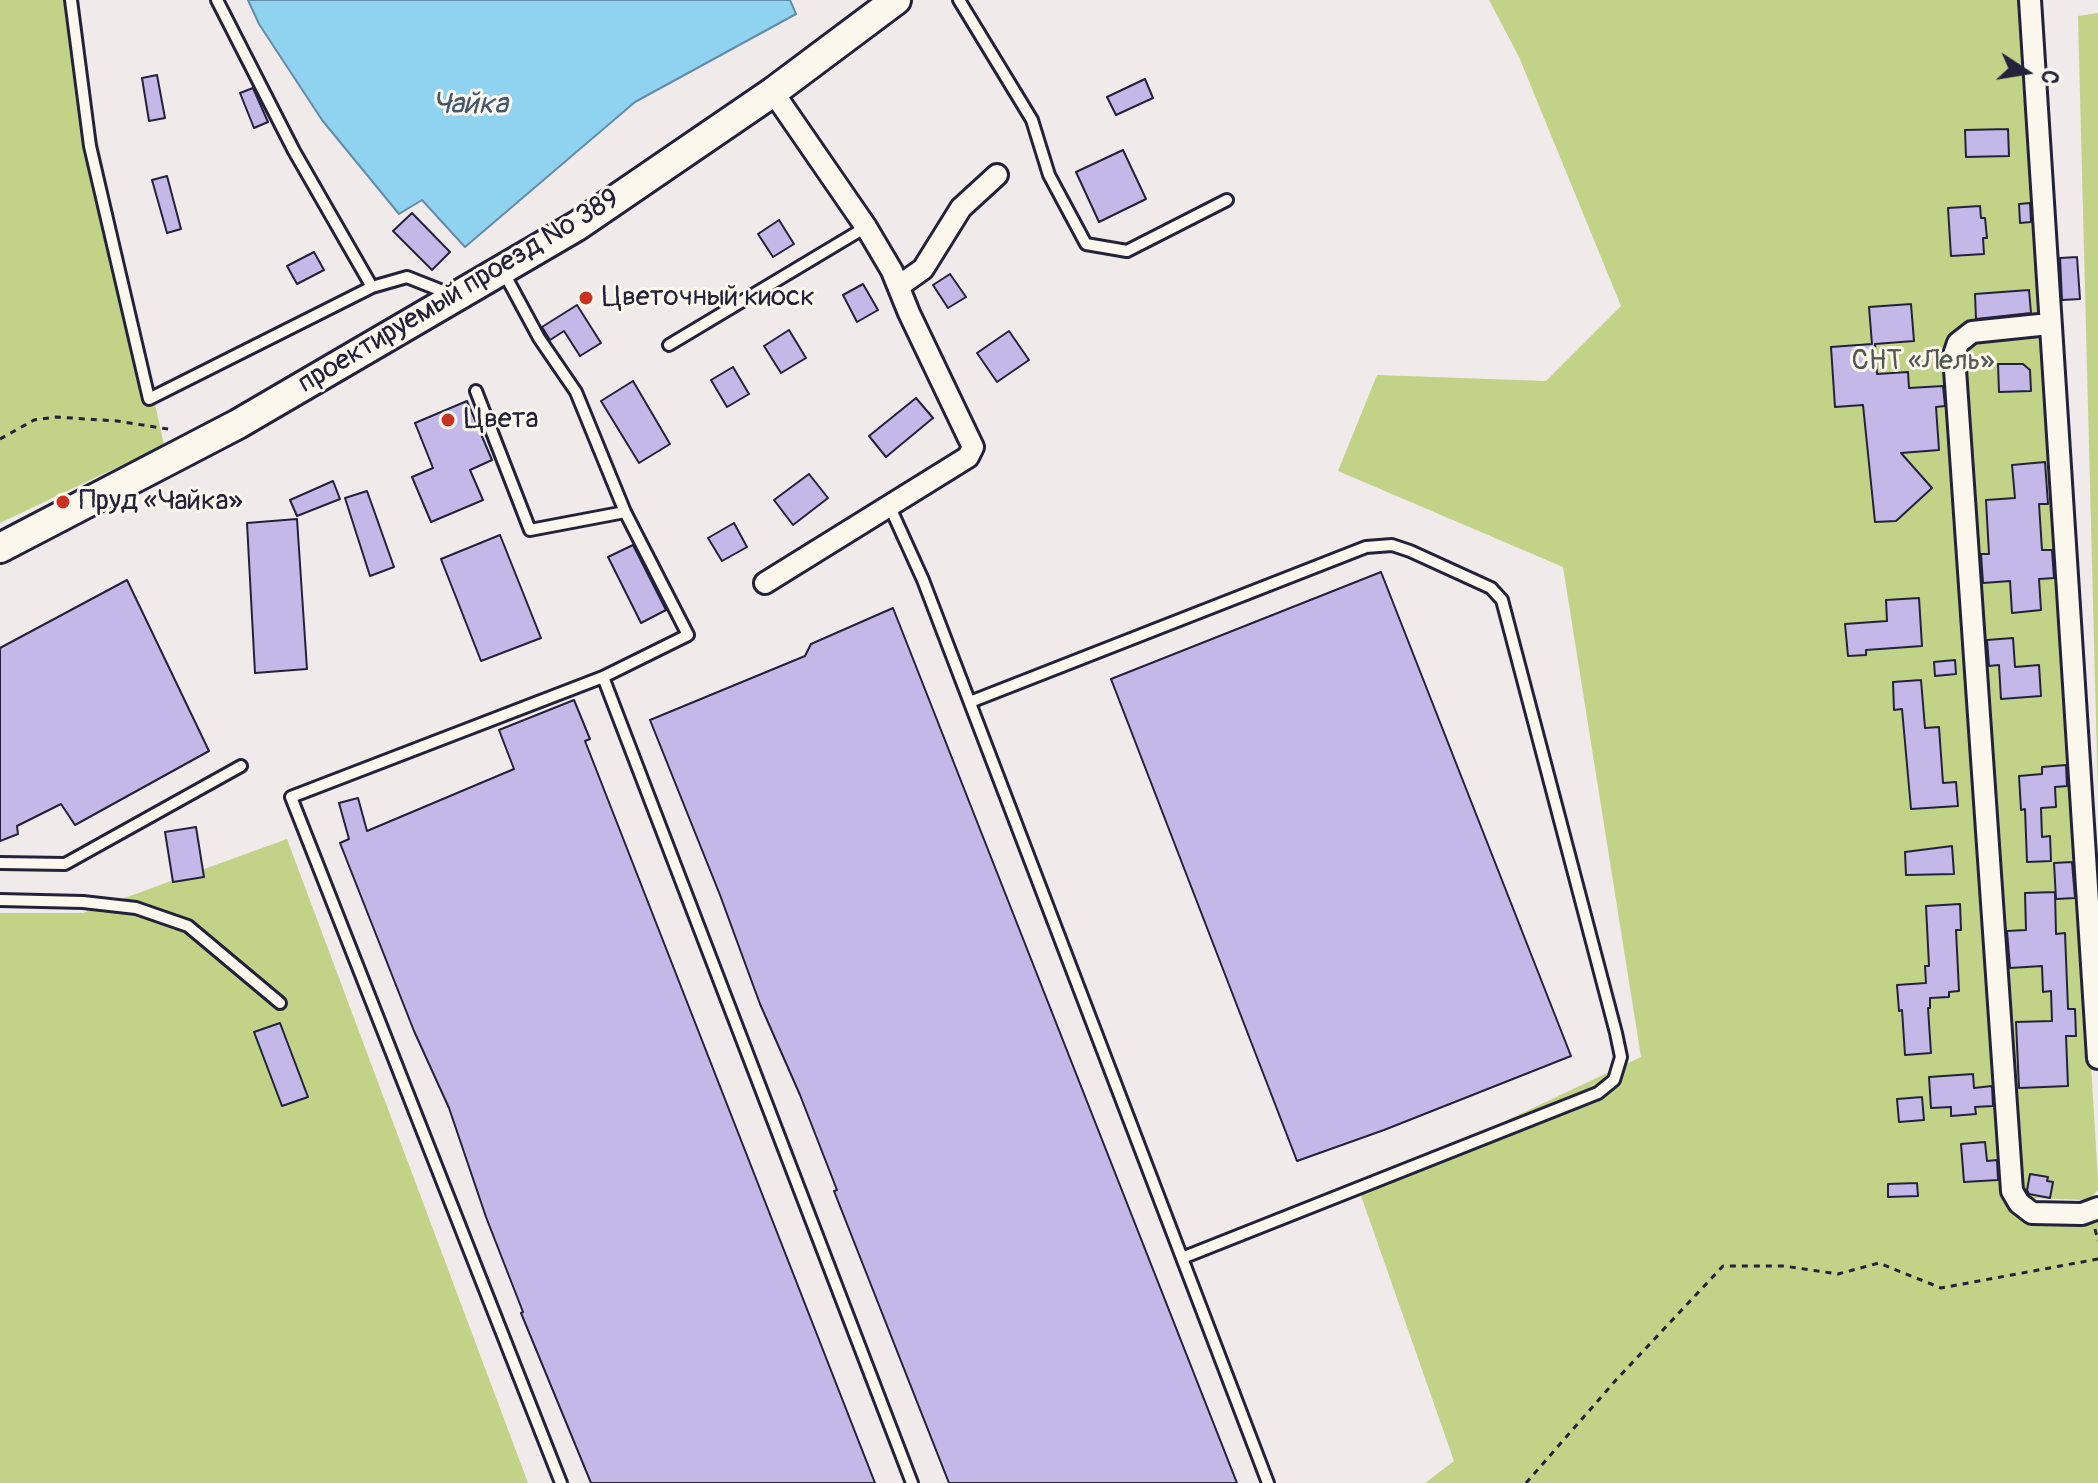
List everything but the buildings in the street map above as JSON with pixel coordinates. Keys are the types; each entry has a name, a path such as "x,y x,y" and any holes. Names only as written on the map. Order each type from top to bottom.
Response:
{"main road":[{"name":"проектируемый проезд № 389","path":"0,548 238,424 577,226 773,92 896,0"}],"street":[{"path":"2030,0 2098,1058"},
{"path":"765,583 968,457 973,447 899,286 866,227 773,92"},
{"path":"899,286 923,269 961,208 997,175"},
{"path":"2049,324 1972,332 1958,343 1954,355 2012,1191 2019,1203 2032,1213 2082,1214 2098,1208"}],"lane":[{"path":"71,0 90,146 149,399 372,287 407,277 456,296"},
{"path":"217,0 294,151 372,287"},
{"path":"959,0 1032,120 1049,175 1086,244 1127,251 1227,200"},
{"path":"669,345 866,227"},
{"path":"502,269 539,338 576,392 625,512 688,635 603,677 291,797 561,1483"},
{"path":"476,391 530,530 625,512"},
{"path":"889,505 923,580 1268,1483"},
{"path":"970,702 1366,547 1392,545 1410,551 1491,588 1502,600 1616,1033 1621,1057 1614,1080 1598,1093 1182,1258"},
{"path":"603,677 912,1483"},
{"path":"0,863 65,864 241,766"},
{"path":"0,900 83,902 136,908 188,926 280,1003"}],"path":[{"path":"0,439 34,420 56,417 117,421 174,431"},
{"path":"1526,1483 1616,1380 1723,1266 1784,1266 1838,1274 1879,1263 1941,1288 2098,1259"}],"green space":[{"path":"0,0 67,0 164,445 0,523"},
{"name":"СНТ «Лель»","path":"1489,0 2019,0 2023,99 2029,108 2047,339 2098,1180 2098,1190 2088,1200 2028,1198 2026,1214 2098,1218 2098,1483 1425,1483 1454,1461 1359,1190 1641,1057 1563,567 1338,471 1377,375 1546,381 1621,306 1519,57"},
{"path":"2098,13 2098,798 2078,16"},
{"path":"287,839 528,1483 0,1483 0,913 83,913"}],"water":[{"name":"Чайка","path":"248,0 790,0 796,14 635,102 465,247 422,200 399,214 322,120 259,24"}],"place":[{"name":"Цветочный киоск","path":"586,298"},
{"name":"Цвета","path":"448,420"},
{"name":"Пруд «Чайка»","path":"63,502"}]}
